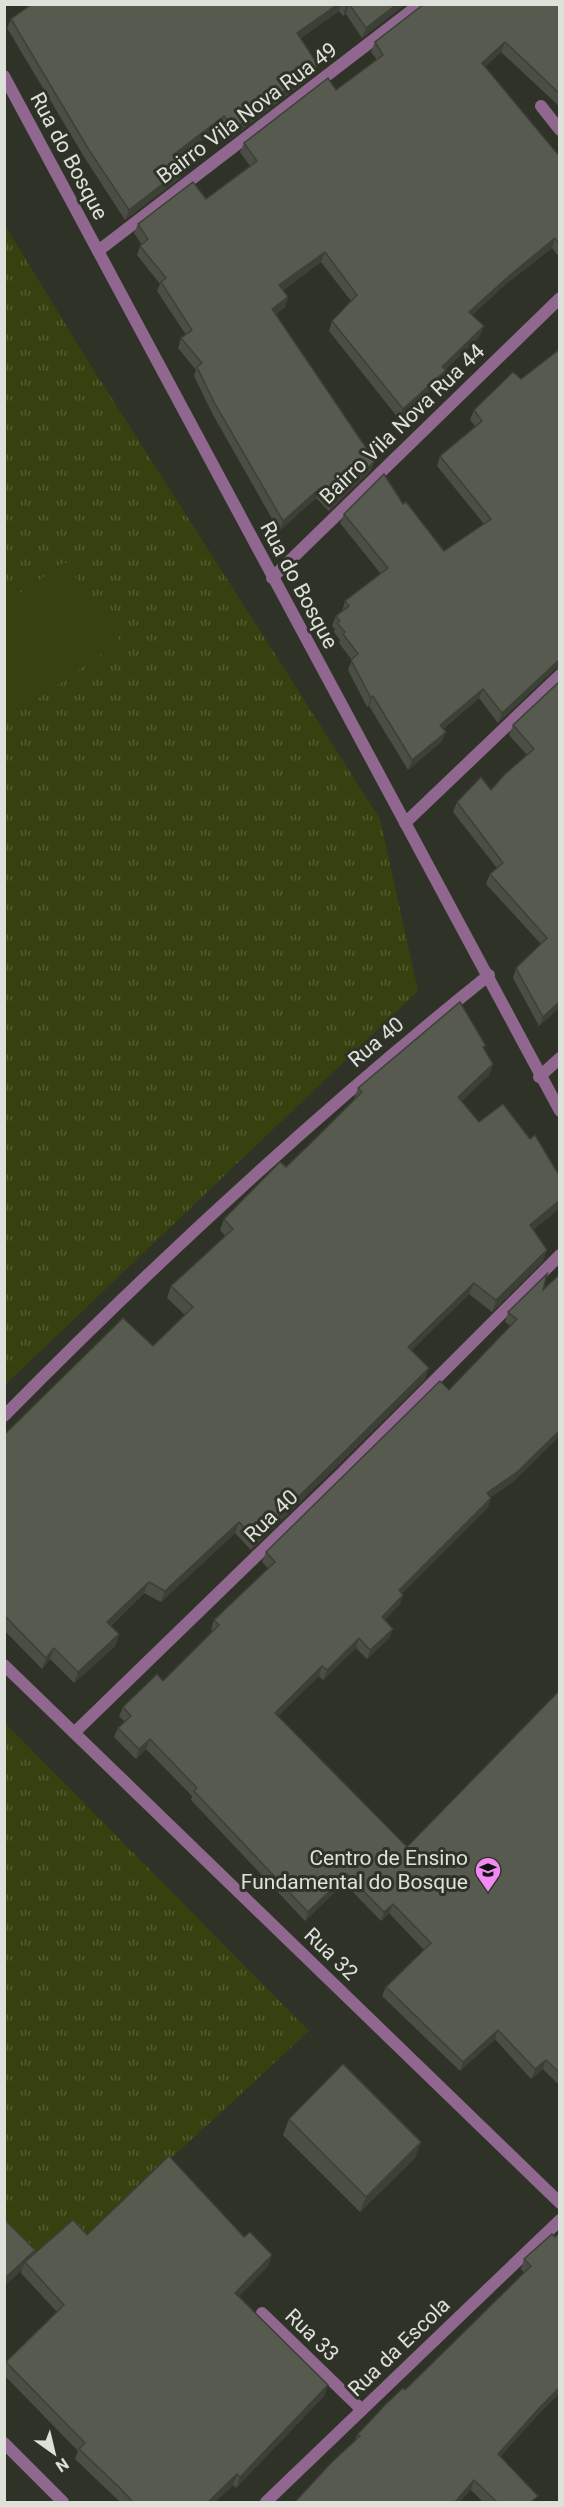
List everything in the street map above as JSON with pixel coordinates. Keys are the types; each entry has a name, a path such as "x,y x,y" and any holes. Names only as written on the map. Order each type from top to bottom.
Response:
{"street":[{"name":"Bairro Vila Nova Rua 49","path":"98,251 420,4"},
{"name":"Rua do Bosque","path":"4,76 272,578 489,975 539,1077 560,1111"},
{"path":"541,106 560,130"},
{"name":"Bairro Vila Nova Rua 44","path":"272,578 560,298"},
{"path":"405,823 560,675"},
{"name":"Rua 40","path":"4,1416 208,1216 325,1111 489,975"},
{"path":"539,1077 560,1058"},
{"name":"Rua 40","path":"75,1732 340,1475 560,1255"},
{"path":"4,1665 75,1732"},
{"name":"Rua 32","path":"75,1732 560,2203"},
{"name":"Rua da Escola","path":"266,2502 560,2220"},
{"name":"Rua 33","path":"262,2313 361,2409"},
{"path":"4,2443 63,2502"}],"green space":[{"path":"4,224 88,361 380,819 418,991 5,1385"},
{"path":"65,562 120,641 5,722 5,604"},
{"path":"4,1722 309,2031 37,2282 5,2248"}],"building":[{"path":"32,4 338,4 297,33 318,65 234,129 224,116 173,155 183,168 129,210 89,150 11,19"},
{"path":"349,4 397,4 366,28"},
{"path":"424,4 560,4 560,94 505,42 482,63 560,157 560,245 555,238 469,312 484,326 442,367 446,370 403,409 332,321 357,295 325,252 279,285 288,297 272,309 375,461 332,502 320,488 283,521 215,404 197,367 202,363 181,338 192,330 161,282 166,278 140,246 148,239 138,224 193,182 206,199 257,161 244,143 328,78 336,90 383,55 375,42"},
{"path":"560,349 560,659 502,713 483,689 440,725 446,732 412,760 373,696 371,698 351,660 358,654 337,623 340,621 336,616 349,606 345,601 388,568 344,514 384,474 403,504 406,502 444,551 491,519 440,456 482,421 474,410 513,372 521,379"},
{"path":"560,681 560,1001 543,1017 516,968 547,938 490,874 503,863 457,802 481,777 491,790 505,774 534,749 513,725"},
{"path":"460,1002 486,1046 483,1047 493,1064 458,1097 479,1122 503,1104 530,1139 535,1135 560,1177 560,1200 530,1225 547,1250 496,1300 474,1283 408,1347 429,1368 255,1539 239,1522 165,1591 149,1582 107,1622 119,1634 78,1672 54,1648 46,1658 4,1615 4,1435 123,1318 153,1346 193,1307 171,1286 233,1229 224,1219 280,1162 286,1167 313,1141 362,1092 358,1088"},
{"path":"547,1274 543,1290 560,1274 560,1430 517,1472 487,1493 491,1498 399,1590 403,1595 382,1617 393,1629 370,1650 359,1638 327,1670 322,1666 275,1713 407,1847 560,1690 560,2073 546,2060 535,2069 498,2030 463,2062 386,1987 431,1943 393,1904 384,1912 347,1874 308,1912 194,1791 197,1788 150,1739 139,1749 118,1728 131,1716 123,1707 157,1674 163,1681 219,1625 214,1620 275,1562 266,1552 440,1381 449,1390 517,1319 508,1312"},
{"path":"343,2064 421,2142 366,2197 289,2119"},
{"path":"169,2156 244,2237 250,2232 272,2255 235,2293 328,2385 240,2477 237,2474 208,2502 133,2502 79,2449 85,2443 6,2362 64,2305 25,2262 73,2220 87,2235"},
{"path":"4,2219 35,2250 4,2279"},
{"path":"560,2233 560,2387 498,2454 538,2496 531,2502 497,2502 474,2480 455,2502 295,2502 360,2436 357,2435 386,2404 403,2388 405,2390 531,2266 524,2259 552,2234 555,2237"}],"place":[{"name":"Centro de Ensino Fundamental do Bosque","path":"488,1893"}]}
